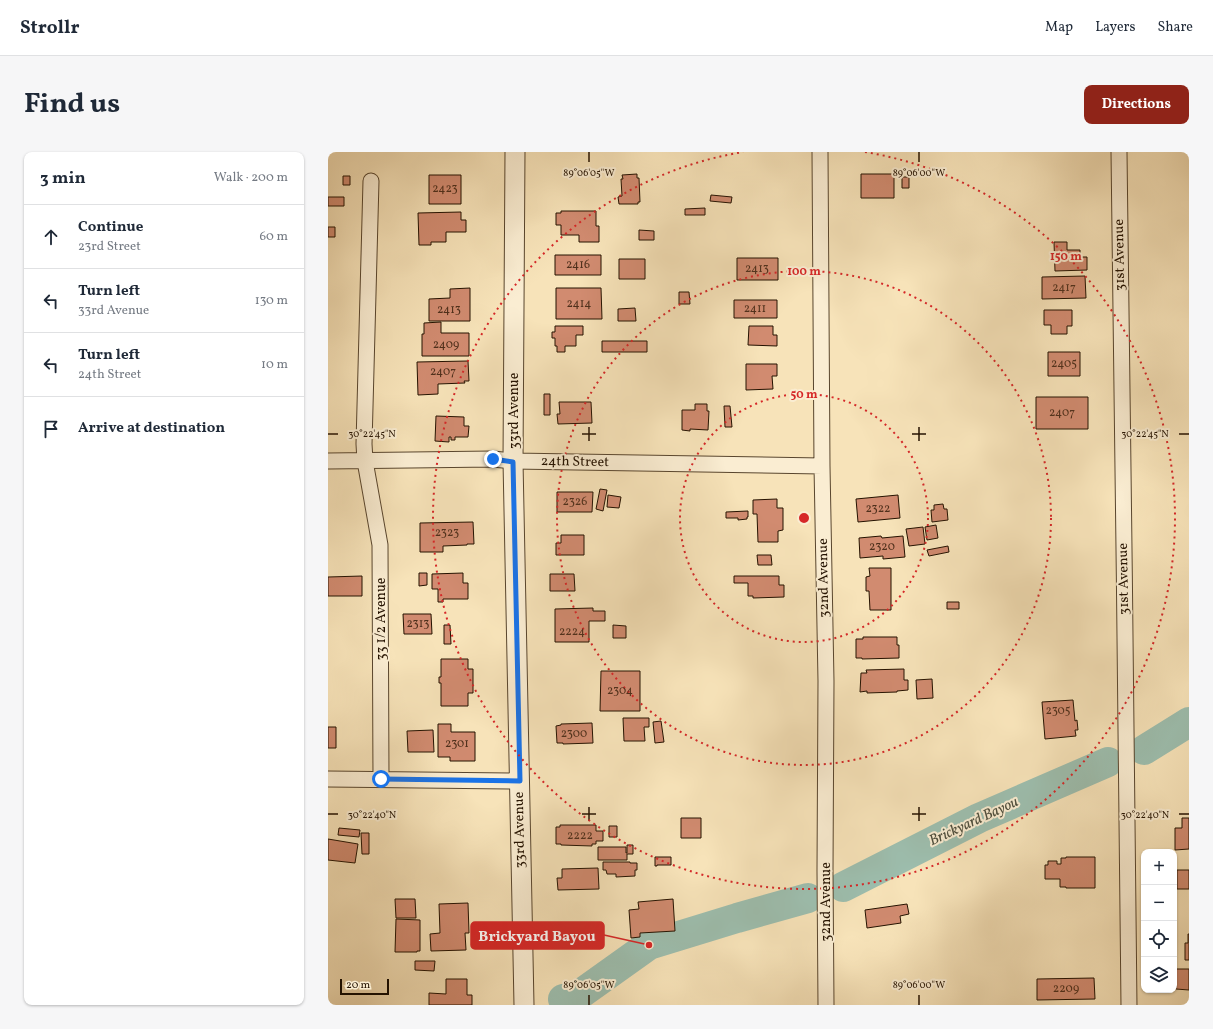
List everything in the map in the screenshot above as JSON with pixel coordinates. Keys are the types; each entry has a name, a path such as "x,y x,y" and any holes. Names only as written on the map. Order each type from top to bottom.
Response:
{"street":[{"name":"33rd Avenue","path":"515,152 513,462 524,1005"},
{"name":"32nd Avenue","path":"820,152 822,466 826,681 826,1005"},
{"name":"31st Avenue","path":"1119,152 1129,1005"},
{"name":"33 1/2 Avenue","path":"371,182 364,444 365,461 380,544 381,779"},
{"name":"24th Street","path":"328,461 493,459 513,462 822,466"},
{"path":"328,779 520,781"}],"building":[{"path":"637,174 637,178 639,178 640,202 638,202 638,204 619,204 618,197 622,196 622,175"},
{"path":"861,174 894,174 894,198 861,198"},
{"path":"429,175 461,175 461,204 429,204"},
{"path":"343,176 350,176 350,185 343,185"},
{"path":"902,177 909,177 909,188 902,188"},
{"path":"711,195 732,197 731,203 710,201"},
{"path":"328,197 344,197 344,206 328,206"},
{"path":"705,208 705,215 685,215 685,209"},
{"path":"561,211 596,211 596,226 599,226 599,242 579,242 579,235 561,235 561,225 556,225 556,213 561,213"},
{"path":"461,212 461,220 466,220 466,232 446,232 446,242 431,242 431,245 419,245 418,213"},
{"path":"328,227 335,227 335,237 328,237"},
{"path":"639,230 654,231 654,240 639,240"},
{"path":"1054,242 1067,242 1067,250 1080,250 1080,257 1087,257 1087,270 1055,271"},
{"path":"555,255 601,255 601,275 555,275"},
{"path":"737,258 778,258 778,280 737,280"},
{"path":"619,259 645,259 645,279 619,279"},
{"path":"1085,276 1086,298 1042,299 1042,277"},
{"path":"470,288 470,321 429,321 429,299 450,298 450,289"},
{"path":"556,288 601,288 602,319 556,319"},
{"path":"679,292 689,292 690,304 679,304"},
{"path":"734,300 777,300 777,318 734,318"},
{"path":"635,308 636,321 618,321 618,309"},
{"path":"1044,310 1072,310 1072,326 1067,326 1067,334 1051,334 1051,325 1044,325"},
{"path":"441,322 441,333 469,333 469,356 422,356 422,334 424,334 424,323"},
{"path":"555,326 583,326 583,335 576,335 576,346 565,346 565,352 557,352 555,338 552,338 552,332 555,332"},
{"path":"749,326 773,326 773,335 777,335 777,346 748,345"},
{"path":"602,341 647,341 647,352 602,352"},
{"path":"1048,352 1080,352 1080,376 1048,376"},
{"path":"468,361 469,381 464,381 465,383 438,384 438,394 418,395 417,362"},
{"path":"746,364 777,364 777,376 772,376 773,389 746,390"},
{"path":"544,394 550,394 550,415 544,415"},
{"path":"1036,397 1088,397 1088,429 1036,429"},
{"path":"559,402 591,402 592,423 558,424 557,414 560,414"},
{"path":"695,404 707,404 707,411 709,411 708,430 682,430 682,410 695,410"},
{"path":"724,406 730,406 732,427 725,427"},
{"path":"436,416 464,417 464,426 469,426 468,437 455,437 455,440 451,440 451,437 449,437 449,442 435,441"},
{"path":"600,489 607,490 603,511 596,509"},
{"path":"557,492 593,492 592,512 557,512"},
{"path":"608,495 621,497 619,508 607,507"},
{"path":"898,495 900,518 858,522 856,499"},
{"path":"777,499 777,508 783,508 783,530 778,531 778,542 758,542 757,514 753,514 753,500"},
{"path":"943,504 944,509 947,509 948,520 932,522 931,510 934,510 934,505"},
{"path":"748,511 747,519 738,520 738,518 726,518 726,512"},
{"path":"473,522 474,544 443,546 443,552 420,552 420,523"},
{"path":"936,525 938,538 927,540 925,527"},
{"path":"923,527 925,544 909,546 906,529"},
{"path":"561,535 584,535 584,555 556,555 556,543 561,543"},
{"path":"881,536 882,538 903,536 905,557 883,559 883,556 860,558 859,538"},
{"path":"948,546 949,552 929,556 927,550"},
{"path":"757,555 771,555 772,565 758,565"},
{"path":"869,568 891,568 891,610 870,610 869,591 866,591 866,577 870,576"},
{"path":"419,573 427,573 427,585 419,586"},
{"path":"463,573 463,583 468,583 468,599 443,599 443,602 438,602 438,589 432,589 432,574"},
{"path":"550,574 574,574 575,591 550,591"},
{"path":"362,576 362,596 328,596 328,577"},
{"path":"734,576 779,576 779,585 784,585 784,597 753,598 753,596 748,596 748,583 734,583"},
{"path":"947,602 959,602 959,609 947,609"},
{"path":"593,608 593,611 605,611 605,621 589,621 589,642 555,642 555,609"},
{"path":"403,614 431,614 432,634 404,634"},
{"path":"444,625 450,625 451,644 444,644"},
{"path":"613,625 626,626 626,638 613,638"},
{"path":"863,637 897,637 897,645 899,645 899,658 856,658 856,639 863,639"},
{"path":"441,659 468,659 468,669 473,669 473,693 468,693 468,706 441,706 441,683 439,683 439,677 441,677"},
{"path":"904,669 904,680 908,680 908,690 897,692 860,692 861,673 867,673 866,670"},
{"path":"601,671 640,671 640,711 600,711"},
{"path":"932,679 933,698 917,699 916,680"},
{"path":"1073,700 1075,721 1077,720 1078,730 1075,730 1076,736 1045,739 1042,702"},
{"path":"623,718 649,718 649,727 644,727 645,741 624,741"},
{"path":"661,721 664,742 655,743 653,722"},
{"path":"592,723 593,743 557,743 556,726 561,724"},
{"path":"438,724 451,724 451,732 475,732 475,761 450,761 450,757 438,757"},
{"path":"328,727 336,727 336,748 328,748"},
{"path":"433,730 434,752 408,752 407,731"},
{"path":"681,818 701,818 701,838 681,838"},
{"path":"1182,818 1189,818 1189,849 1177,850 1175,849 1175,828 1182,828"},
{"path":"560,825 596,825 596,831 603,831 603,841 596,841 596,844 592,844 592,846 556,844 556,827 560,827"},
{"path":"609,826 617,826 617,837 609,837"},
{"path":"339,828 360,830 359,837 338,835"},
{"path":"361,833 369,833 369,854 362,854"},
{"path":"328,839 358,844 355,863 328,860"},
{"path":"627,845 633,845 633,854 627,854 627,860 598,860 598,847 626,847 627,853"},
{"path":"655,857 671,857 671,865 655,866"},
{"path":"1095,857 1095,888 1060,887 1060,879 1045,879 1045,865 1048,865 1048,861 1057,861 1057,864 1061,864 1061,858"},
{"path":"603,862 637,863 635,876 616,877 616,874 607,874 606,870 603,870"},
{"path":"598,868 599,889 558,890 557,878 562,878 562,869"},
{"path":"1177,870 1189,870 1189,889 1177,889"},
{"path":"395,899 415,899 416,918 396,918"},
{"path":"673,899 675,931 640,933 640,937 631,938 629,910 639,909 638,902"},
{"path":"468,903 469,933 465,933 466,950 431,951 430,934 440,933 439,904"},
{"path":"907,904 909,914 900,916 901,923 867,928 865,910"},
{"path":"396,919 420,920 420,951 395,952"},
{"path":"1188,934 1189,960 1185,960 1185,943 1188,943"},
{"path":"415,961 435,961 434,971 415,970"},
{"path":"1177,969 1189,969 1189,990 1177,989"},
{"path":"1094,978 1095,999 1037,1000 1037,979"},
{"path":"446,979 467,979 467,995 472,995 472,1005 429,1005 429,993 446,994"}],"waterway":[{"name":"Brickyard Bayou","path":"1144,750 1189,722"},
{"name":"Brickyard Bayou","path":"843,887 979,818 1108,762"},
{"name":"Brickyard Bayou","path":"563,999 579,995 649,945 808,898"}],"place":[{"name":"Brickyard Bayou","path":"649,945"}],"route":[{"path":"381,779 520,781 513,462 493,459"}]}
